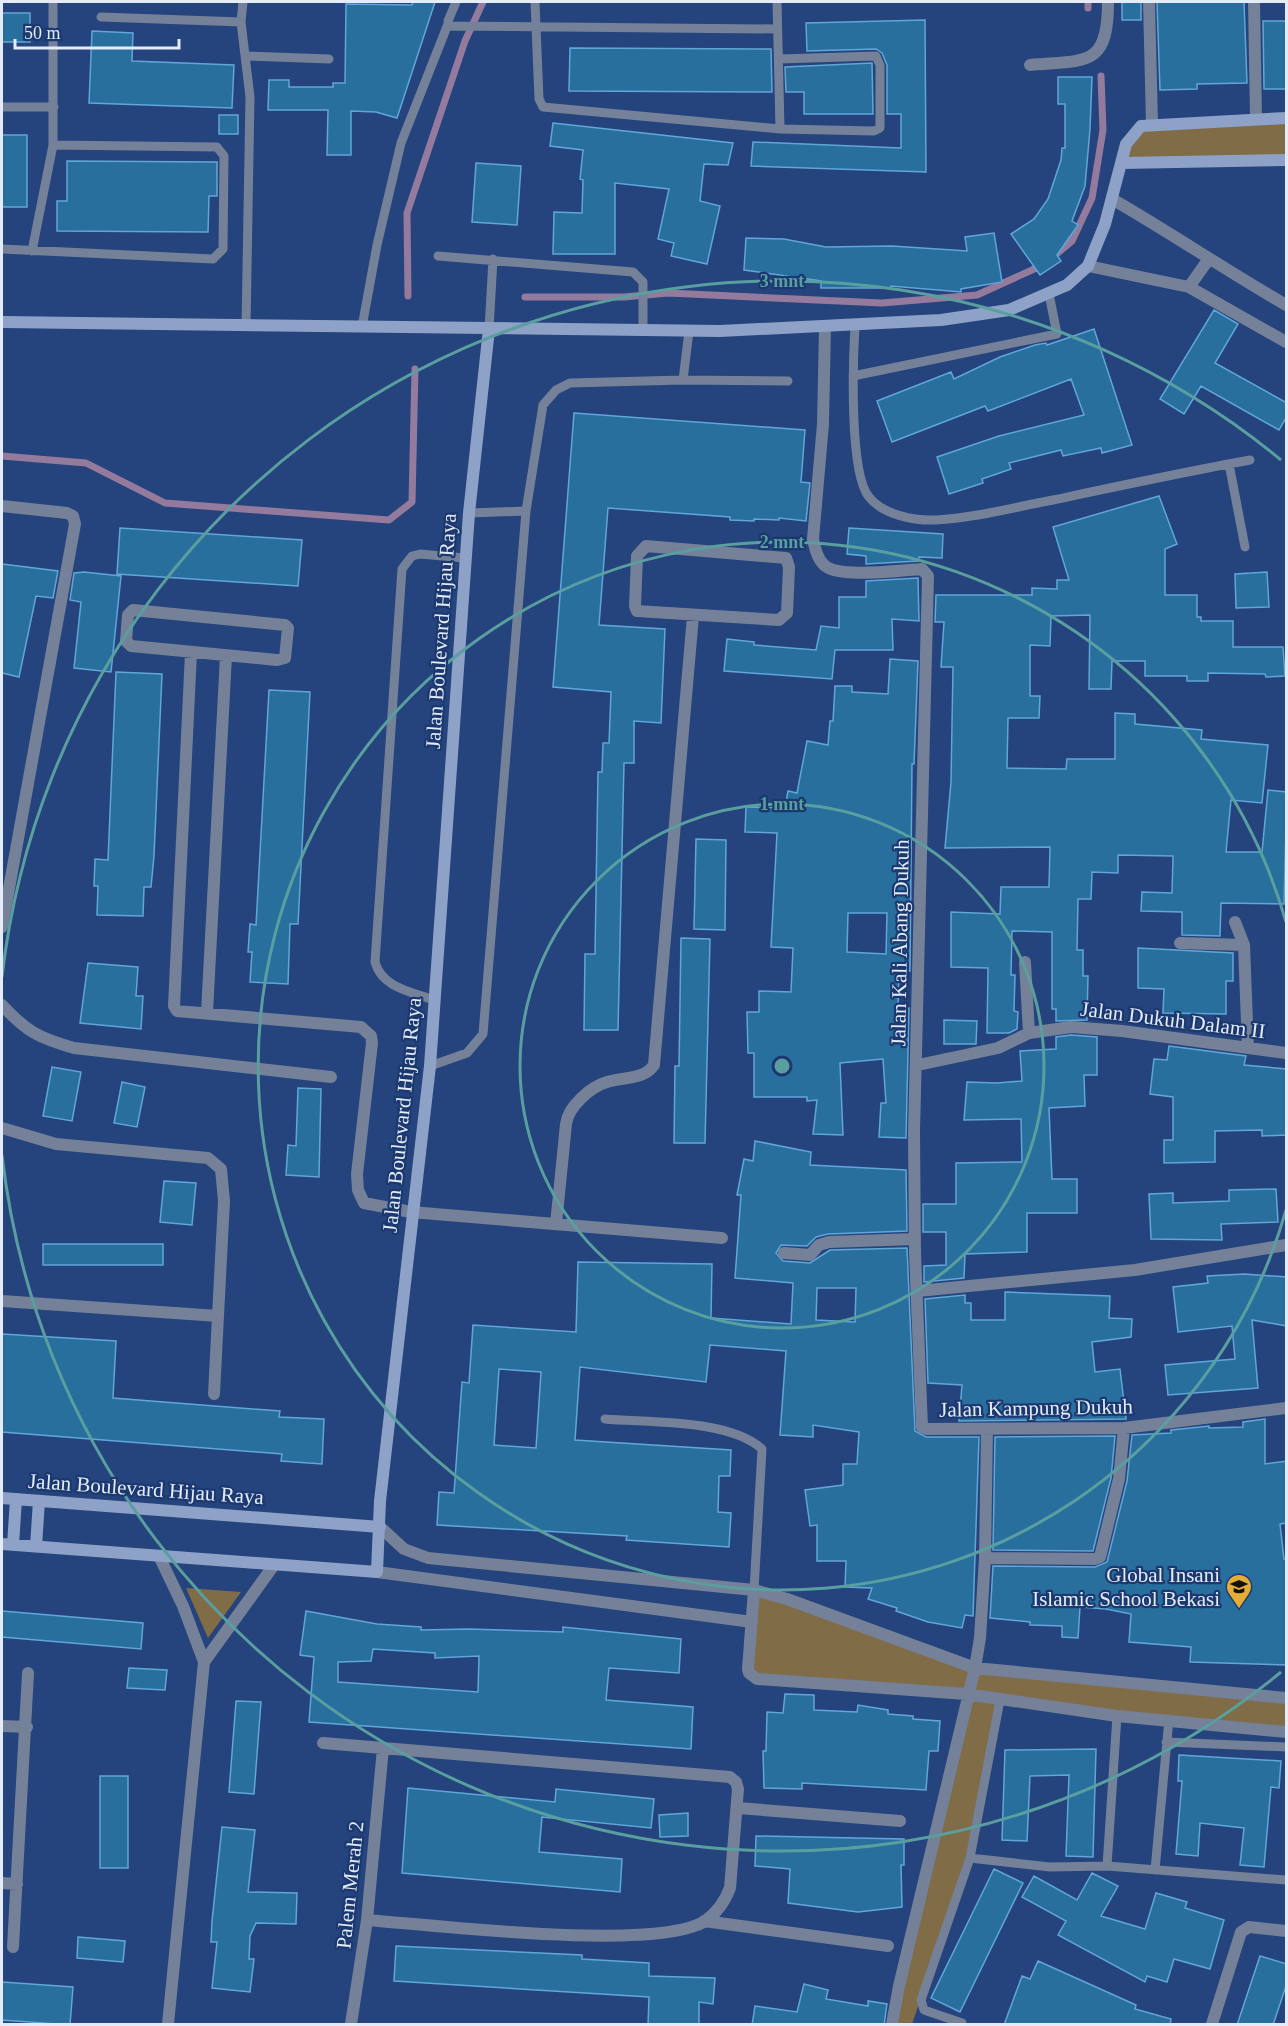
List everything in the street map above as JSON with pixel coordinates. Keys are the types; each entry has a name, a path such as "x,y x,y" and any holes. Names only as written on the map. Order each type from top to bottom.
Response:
{"street":[{"path":"1030,65 1090,57 1101,48 1106,29 1108,2"},
{"path":"1149,2 1152,124"},
{"path":"1254,2 1256,118"},
{"path":"2,322 689,331 855,326 941,320 1009,310 1067,285 1088,266 1097,249 1132,134 1141,126 1287,117"},
{"path":"1122,163 1287,160"},
{"path":"1112,199 1157,225 1208,260 1287,305"},
{"path":"1189,287 1208,260"},
{"path":"1088,266 1189,287 1287,342"},
{"name":"Jalan Kali Abang Dukuh","path":"825,326 823,424 813,539 817,554 823,564 838,572 922,569 928,576 918,1065 914,1132 918,1291"},
{"name":"Jalan Boulevard Hijau Raya","path":"2,1498 381,1527 380,1501 411,1212 430,1066 465,558 489,329"},
{"path":"2,506 67,513 73,516 75,524 2,927"},
{"path":"643,547 783,557 788,560 787,613 779,620 693,616 636,610 637,556 643,547"},
{"path":"134,610 281,624 288,628 285,656 282,659 226,656 128,645 126,641 128,615 134,610"},
{"path":"556,1224 566,1124 570,1111 605,1082 644,1075 654,1065 693,616"},
{"path":"191,653 174,1006 179,1011 361,1027 367,1030 372,1043 357,1174 358,1190 364,1203 411,1212 722,1238"},
{"path":"207,1012 226,656"},
{"path":"1235,922 1244,945 1248,1048"},
{"path":"1180,943 1244,945"},
{"path":"1025,962 1029,1032"},
{"path":"2,1005 24,1028 45,1040 74,1048 331,1077"},
{"name":"Jalan Dukuh Dalam II","path":"918,1065 998,1048 1029,1032 1071,1027 1122,1031 1287,1053"},
{"path":"2,1128 56,1144 208,1158 217,1163 223,1176 224,1201 214,1394"},
{"path":"784,1252 810,1255 817,1251 819,1245 829,1242 915,1239"},
{"path":"918,1291 1103,1274 1287,1245"},
{"name":"Jalan Kampung Dukuh","path":"918,1291 922,1427 1124,1428 1287,1408"},
{"path":"2,1301 218,1316"},
{"path":"985,1558 1100,1557 1119,1479 1124,1428"},
{"path":"892,2025 980,1638 985,1558 987,1429"},
{"path":"16,1499 7,1544 377,1572 752,1622"},
{"path":"36,1546 39,1501"},
{"path":"377,1572 381,1527"},
{"path":"381,1527 404,1549 428,1558 754,1590 787,1599 975,1668 1287,1698"},
{"path":"159,1556 183,1606 204,1662 168,2025"},
{"path":"204,1662 274,1564"},
{"path":"754,1590 749,1673 757,1678 966,1694 1117,1716 1169,1719 1287,1732"},
{"path":"13,1947 27,1727 28,1673"},
{"path":"2,1726 27,1727"},
{"path":"322,1743 730,1777 736,1782 738,1789 730,1888 724,1901 704,1921"},
{"name":"Palem Merah 2","path":"351,2025 367,1920 383,1748"},
{"path":"738,1808 900,1821"},
{"path":"2,1883 17,1884"},
{"path":"367,1920 601,1936 664,1932 704,1921 888,1946"},
{"path":"1212,2025 1241,1932 1250,1927 1287,1931"}],"lane":[{"path":"32,251 53,146 53,2"},
{"path":"243,2 241,22 250,97 246,326"},
{"path":"362,327 376,245 401,143 456,2"},
{"path":"535,2 534,28 539,99 543,107 780,129 874,131 881,126 880,65 876,56 778,59"},
{"path":"777,2 780,129"},
{"path":"101,17 241,22"},
{"path":"448,24 534,28 777,29"},
{"path":"246,56 329,59"},
{"path":"2,107 54,107"},
{"path":"2,249 213,259 223,249 224,156 217,147 53,146"},
{"path":"438,256 633,272 643,282 643,331"},
{"path":"489,329 493,259"},
{"path":"853,376 1058,334 1049,294"},
{"path":"855,326 853,417 862,482 868,497 882,508 910,518 936,520 1009,508 1250,460"},
{"path":"683,380 689,331"},
{"path":"430,1066 467,1053 483,1034 526,511 543,405 556,390 570,383 683,380 788,381"},
{"path":"1229,464 1245,547"},
{"path":"469,513 526,511"},
{"path":"434,1000 393,986 382,978 375,962 402,569 412,555 465,558"},
{"path":"605,1419 728,1430 750,1439 762,1449 754,1590"},
{"path":"962,2023 924,2010 921,2004 970,1858 999,1700"},
{"path":"1107,1866 1117,1716"},
{"path":"1155,1870 1169,1719"},
{"path":"1167,1742 1287,1747"},
{"path":"970,1858 1050,1867 1107,1866 1287,1880"}],"shaded area":[{"path":"1286,121 1286,160 1122,163 1141,126"},
{"path":"186,1588 241,1592 208,1638"},
{"path":"754,1590 975,1668 1286,1698 1286,1732 1000,1700 970,1858 912,2024 892,2024 966,1694 757,1679 748,1669"}],"building":[{"path":"413,2 435,2 397,118 376,112 351,111 351,155 327,155 328,110 268,110 269,80 289,80 289,87 333,87 333,83 345,83 346,4 412,5"},
{"path":"1122,2 1141,2 1141,20 1122,20"},
{"path":"1157,2 1244,2 1247,83 1197,84 1197,89 1160,90"},
{"path":"2,13 30,13 30,42 2,42"},
{"path":"925,20 926,172 751,166 753,142 901,148 901,114 887,114 887,65 882,53 876,49 807,51 806,23"},
{"path":"1263,21 1287,21 1287,89 1264,89"},
{"path":"92,31 133,33 132,61 234,65 232,108 89,103"},
{"path":"570,48 771,49 772,92 569,91"},
{"path":"872,63 873,114 804,114 804,92 786,92 785,67"},
{"path":"1058,77 1092,77 1085,186 1072,221 1078,225 1057,255 1061,261 1040,275 1011,234 1034,219 1048,199 1061,160 1062,148 1065,148 1065,104 1058,104"},
{"path":"219,115 238,115 238,134 219,134"},
{"path":"553,123 733,143 728,165 704,164 700,201 720,206 707,264 671,256 674,243 658,239 669,189 615,183 615,254 553,254 554,212 582,213 583,180 580,179 583,150 550,146"},
{"path":"2,135 27,135 27,207 2,207"},
{"path":"67,161 217,162 217,196 209,196 208,232 57,231 57,201 67,201"},
{"path":"476,163 521,166 517,225 472,222"},
{"path":"994,233 1002,282 961,289 961,292 891,286 891,288 821,288 821,281 744,270 746,238 784,239 826,247 892,246 967,251 965,237"},
{"path":"1214,310 1238,324 1215,363 1287,403 1287,416 1279,430 1201,386 1184,414 1160,399"},
{"path":"1094,329 1132,445 1102,453 1101,448 1063,456 1061,450 1009,463 1011,469 982,479 983,483 949,494 937,457 999,436 1084,415 1071,379 988,411 985,406 892,442 877,401 951,372 954,379 1000,357 1035,345 1046,343 1047,345"},
{"path":"574,413 805,430 801,482 810,483 806,521 779,518 779,520 730,520 730,517 608,508 599,625 665,629 661,723 634,721 634,763 624,763 618,1030 584,1030 585,954 595,954 598,772 602,772 603,743 609,743 611,692 553,687"},
{"path":"1159,496 1177,544 1165,549 1165,595 1197,595 1197,617 1201,617 1201,621 1233,621 1233,647 1283,647 1285,676 1208,673 1208,681 1187,681 1187,676 1145,676 1145,661 1112,661 1111,689 1089,689 1090,615 1051,616 1050,646 1030,645 1030,696 1040,696 1039,718 1008,718 1007,768 1066,769 1067,759 1115,759 1115,713 1135,714 1135,724 1202,730 1201,739 1268,745 1262,803 1231,800 1226,852 1262,852 1268,790 1287,792 1284,904 1221,903 1220,936 1182,935 1182,912 1141,911 1142,892 1172,893 1173,856 1118,855 1118,873 1092,872 1091,899 1078,899 1077,950 1083,950 1083,976 1088,976 1087,1020 1056,1021 1056,1009 1052,1009 1052,932 1012,931 1011,975 1015,975 1014,1011 1018,1012 1017,1029 1009,1033 987,1033 988,968 951,967 951,912 1000,914 1001,887 1049,887 1050,847 945,848 951,782 953,667 941,667 944,622 935,622 936,595 1032,595 1032,588 1057,589 1057,580 1069,580 1053,527"},
{"path":"120,528 302,540 298,586 117,574"},
{"path":"849,528 943,534 942,558 919,557 918,561 866,564 866,556 847,554"},
{"path":"2,564 58,571 53,598 36,596 19,677 2,673"},
{"path":"1267,572 1269,607 1236,608 1235,574"},
{"path":"74,573 121,576 111,672 74,668 81,602 70,600"},
{"path":"918,578 919,621 892,619 893,650 835,650 832,679 724,671 727,639 754,642 754,645 816,650 821,626 839,628 839,597 866,597 866,581"},
{"path":"890,659 918,661 914,764 912,764 910,971 899,971 898,1009 909,1008 906,1138 879,1137 881,1103 886,1103 883,1059 840,1063 843,1135 813,1134 817,1100 807,1101 807,1097 754,1097 754,1053 748,1053 747,1012 759,1012 759,991 791,992 793,948 771,947 777,833 745,832 746,807 785,808 788,791 797,793 807,741 828,745 830,721 833,721 835,686 852,686 852,692 888,694","holes":["848,913 887,913 886,954 847,952"]},
{"path":"116,672 162,674 154,856 151,887 144,887 143,916 97,915 98,886 94,886 95,859 108,860"},
{"path":"269,690 310,692 298,924 290,924 288,984 250,982 252,952 248,952 250,924 256,925"},
{"path":"696,839 726,840 725,930 694,929"},
{"path":"681,938 710,939 705,1143 674,1143 675,1066 679,1066"},
{"path":"1138,948 1233,953 1233,981 1226,981 1226,1014 1163,1013 1164,989 1138,988"},
{"path":"88,963 138,967 136,996 143,996 141,1029 80,1023"},
{"path":"944,1020 977,1021 976,1044 944,1044"},
{"path":"1071,1035 1097,1037 1097,1075 1084,1075 1085,1106 1049,1108 1052,1179 1077,1179 1077,1213 1027,1213 1027,1252 965,1254 964,1278 924,1282 924,1266 946,1265 946,1232 923,1232 923,1204 956,1204 956,1163 1022,1162 1021,1119 964,1120 967,1082 1022,1081 1020,1051 1056,1049 1056,1037"},
{"path":"1169,1046 1246,1056 1244,1065 1287,1069 1287,1135 1262,1136 1262,1130 1215,1131 1215,1162 1164,1163 1164,1140 1173,1140 1173,1097 1150,1094 1154,1059 1167,1060"},
{"path":"52,1067 81,1072 72,1121 43,1116"},
{"path":"122,1082 145,1087 137,1127 114,1123"},
{"path":"298,1088 321,1089 319,1177 286,1175 288,1145 296,1146"},
{"path":"755,1141 811,1152 810,1165 906,1170 907,1231 828,1234 816,1237 807,1246 781,1245 776,1253 783,1261 810,1263 830,1250 907,1248 915,1431 926,1437 979,1437 973,1616 965,1615 962,1628 928,1622 896,1611 897,1608 868,1599 872,1588 845,1587 846,1561 817,1561 817,1525 810,1526 805,1490 843,1485 843,1464 857,1464 859,1432 813,1425 813,1437 780,1435 786,1351 710,1345 706,1382 580,1367 575,1440 731,1450 730,1476 719,1476 718,1512 731,1513 729,1547 626,1540 627,1536 437,1525 439,1492 454,1493 462,1382 469,1383 473,1325 576,1332 578,1262 712,1264 711,1318 791,1324 793,1283 735,1278 741,1195 737,1195 744,1159 753,1161","holes":["817,1288 856,1288 855,1322 816,1320","499,1369 541,1372 536,1448 494,1445"]},
{"path":"164,1181 196,1183 192,1225 160,1222"},
{"path":"1276,1189 1278,1222 1221,1224 1222,1240 1151,1239 1149,1194 1173,1193 1173,1203 1229,1201 1229,1190"},
{"path":"43,1244 163,1244 163,1265 43,1265"},
{"path":"1244,1274 1287,1277 1287,1326 1252,1320 1258,1388 1168,1395 1165,1365 1235,1359 1232,1326 1178,1332 1173,1287 1208,1283 1207,1276"},
{"path":"1005,1292 1110,1296 1109,1318 1132,1319 1131,1337 1092,1342 1095,1372 1120,1369 1126,1419 959,1421 962,1385 928,1383 925,1299 965,1295 965,1303 971,1303 971,1320 1005,1320"},
{"path":"2,1334 116,1341 113,1398 280,1411 279,1417 324,1419 322,1464 281,1461 282,1454 2,1432"},
{"path":"1265,1419 1265,1464 1287,1461 1287,1523 1280,1524 1284,1559 1287,1559 1287,1665 1190,1662 1191,1647 1129,1642 1131,1614 1106,1609 1080,1607 1078,1638 1062,1637 1062,1626 1030,1625 1030,1622 990,1618 993,1566 1095,1567 1107,1562 1127,1481 1132,1435 1171,1433 1171,1430 1209,1426 1209,1428 1243,1427 1243,1422"},
{"path":"1115,1436 1111,1478 1093,1551 993,1550 995,1437"},
{"path":"2,1611 143,1623 141,1649 2,1637"},
{"path":"306,1611 377,1624 421,1627 421,1630 563,1632 563,1627 681,1639 679,1673 609,1668 606,1700 693,1707 691,1749 309,1722 314,1657 300,1655","holes":["373,1649 435,1653 435,1658 479,1656 478,1692 338,1682 338,1662 371,1661"]},
{"path":"129,1668 167,1670 165,1690 127,1688"},
{"path":"785,1694 814,1695 814,1710 857,1712 858,1705 888,1710 888,1714 913,1716 913,1719 940,1721 938,1751 929,1751 926,1790 802,1783 802,1789 764,1788 763,1751 766,1751 767,1712 783,1713"},
{"path":"236,1701 261,1702 254,1794 229,1792"},
{"path":"1096,1749 1093,1857 1066,1856 1069,1775 1030,1776 1027,1841 1002,1840 1005,1750"},
{"path":"1179,1755 1281,1761 1279,1788 1271,1787 1264,1867 1240,1865 1244,1828 1200,1823 1198,1856 1176,1854 1182,1781 1178,1781"},
{"path":"100,1776 128,1776 128,1868 100,1868"},
{"path":"408,1788 555,1802 556,1789 654,1799 651,1828 542,1817 539,1852 622,1859 620,1892 402,1873"},
{"path":"688,1813 688,1836 660,1837 659,1815"},
{"path":"222,1827 255,1830 248,1892 297,1893 296,1924 256,1923 250,1936 249,1959 254,1959 250,1992 212,1988 217,1942 211,1942 212,1921"},
{"path":"756,1836 904,1839 904,1865 901,1865 902,1907 858,1912 788,1903 790,1869 755,1866"},
{"path":"994,1869 1023,1883 960,2012 931,1998"},
{"path":"1092,1873 1118,1886 1101,1916 1145,1929 1156,1893 1187,1902 1185,1908 1224,1920 1210,1969 1174,1959 1167,1982 1147,1976 1145,1982 1058,1935 1066,1921 1022,1897 1034,1876 1077,1900"},
{"path":"78,1937 125,1941 123,1962 77,1958"},
{"path":"396,1946 582,1955 582,1959 649,1963 649,1976 715,1978 713,2004 699,2002 699,2025 648,2025 649,1997 394,1981"},
{"path":"1260,1956 1287,1964 1287,1983 1273,2025 1237,2025"},
{"path":"1038,1961 1136,2005 1135,2009 1171,2019 1170,2025 1004,2025 1022,1976 1030,1979"},
{"path":"2,1982 73,1987 70,2025 2,2020"},
{"path":"804,1984 828,1990 826,1999 868,2006 868,2001 887,2004 884,2025 752,2025 755,2006 797,2012"}],"waterway":[{"path":"408,296 407,213 465,41 483,2"},
{"path":"1088,2 1088,8"},
{"path":"1054,256 1072,241 1092,198 1103,130 1101,76"},
{"path":"525,297 624,297 668,293 882,303 977,295 1043,265"},
{"path":"2,456 86,463 165,503 389,520 412,502 415,369"}],"place":[{"name":"Global Insani Islamic School Bekasi","path":"1239,1610"}]}
